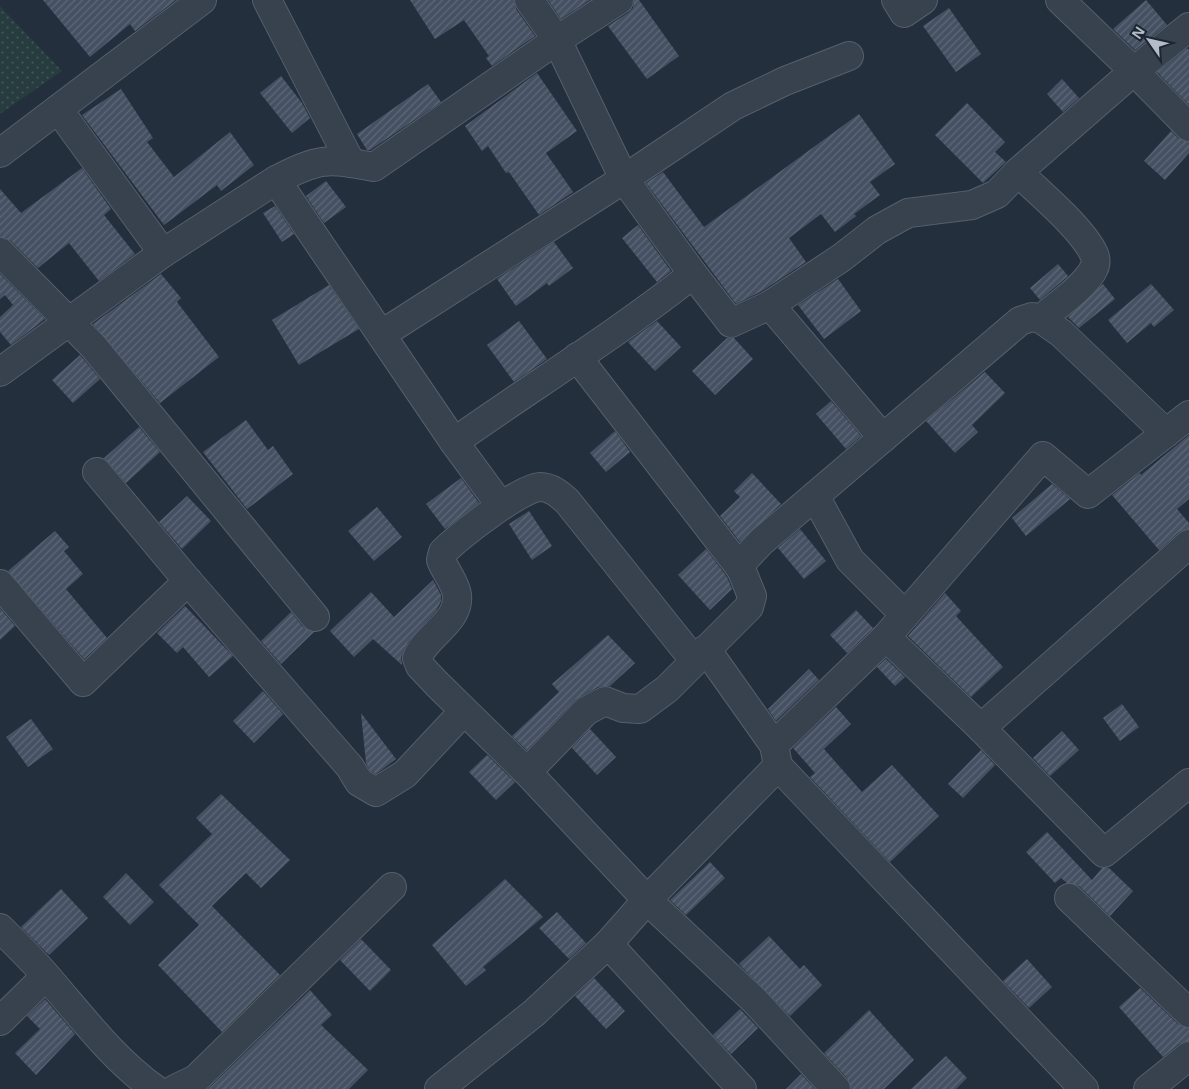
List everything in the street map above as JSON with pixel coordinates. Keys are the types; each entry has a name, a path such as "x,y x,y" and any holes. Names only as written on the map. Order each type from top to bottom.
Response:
{"street":[{"path":"0,154 202,0"},
{"path":"267,0 352,163"},
{"path":"529,0 557,40 624,179 731,323 770,305 841,258 877,230 908,213 972,205 996,194 1018,172 1134,71 1189,27"},
{"path":"0,372 164,253 276,180 309,163 332,160 374,167 557,40 619,0"},
{"path":"896,0 904,13 923,0"},
{"path":"1060,0 1189,127"},
{"path":"382,334 624,179 733,106 785,81 849,56"},
{"path":"58,109 164,253"},
{"path":"1018,172 1077,230 1094,254 1096,262 1086,279 1041,319"},
{"path":"276,180 454,442 501,506"},
{"path":"0,252 93,346 314,617"},
{"path":"454,442 644,313 693,274"},
{"path":"770,305 883,438"},
{"path":"741,569 744,560 762,541 1020,321 1032,317 1041,319 1062,333 1166,433"},
{"path":"527,772 586,711 605,700 623,708 640,709 660,695 749,607 752,596 741,569 577,357"},
{"path":"439,1089 534,1012 608,944 776,755 886,637 1043,456 1088,494 1189,415"},
{"path":"97,472 188,581 343,760 359,782 376,792 405,774 464,711"},
{"path":"836,1089 754,1000 646,900 527,772 420,666 418,658 421,649 456,609 457,594 441,560 443,552 501,506 539,487 552,489 567,501 700,655 776,755 1084,1089"},
{"path":"815,496 850,560 905,615"},
{"path":"981,728 1189,544"},
{"path":"0,584 82,682 188,581"},
{"path":"886,637 981,728 1104,853 1189,783"},
{"path":"175,1089 196,1079 392,887"},
{"path":"1070,898 1189,1013"},
{"path":"0,928 46,976 104,1044 131,1071 155,1089"},
{"path":"608,944 742,1089"},
{"path":"0,1022 46,976"},
{"path":"1148,1089 1187,1062"}],"green space":[{"path":"0,6 62,71 0,114"}],"building":[{"path":"43,0 176,0 135,31 130,24 90,57"},
{"path":"410,0 514,0 516,9 535,36 492,66 486,58 489,56 464,20 435,39"},
{"path":"548,0 590,0 561,19"},
{"path":"634,0 639,0 679,56 647,79 608,26 633,8"},
{"path":"1146,0 1167,25 1135,50 1113,29"},
{"path":"949,8 981,54 956,72 923,26"},
{"path":"1187,48 1189,50 1189,105 1157,72"},
{"path":"537,73 577,131 546,153 573,192 539,215 509,172 506,173 488,146 482,151 465,126"},
{"path":"281,76 302,103 310,118 292,133 260,93"},
{"path":"1062,79 1079,98 1063,112 1047,94"},
{"path":"428,84 441,102 370,150 367,150 357,134"},
{"path":"121,89 153,138 147,142 174,177 230,132 254,165 221,191 217,185 164,225 82,115"},
{"path":"967,103 1005,142 995,152 1006,162 983,183 935,135"},
{"path":"859,114 895,164 870,182 880,195 854,214 856,216 835,232 821,214 789,238 806,262 762,291 736,304 646,183 663,172 704,227"},
{"path":"1171,131 1178,138 1189,142 1189,153 1165,180 1144,161"},
{"path":"82,168 111,209 104,215 135,254 99,281 69,243 38,268 11,241 0,237 0,189 21,213"},
{"path":"326,181 346,207 324,223 306,196"},
{"path":"275,206 294,234 282,242 263,213"},
{"path":"638,225 671,271 657,282 622,238"},
{"path":"554,242 573,268 549,286 547,283 516,306 497,279"},
{"path":"1058,264 1068,276 1040,300 1030,288"},
{"path":"0,274 45,319 11,345 0,332 0,317 13,305 5,295 0,299"},
{"path":"161,274 181,298 177,302 219,357 160,403 93,324"},
{"path":"838,279 861,311 824,339 798,305"},
{"path":"1103,284 1115,299 1079,328 1068,317"},
{"path":"1151,284 1174,310 1154,327 1151,323 1127,343 1108,320"},
{"path":"329,285 359,329 299,365 272,320"},
{"path":"519,321 547,359 514,382 487,345"},
{"path":"657,321 681,347 655,371 628,342"},
{"path":"727,338 734,338 753,359 715,395 692,371"},
{"path":"80,355 100,379 73,403 52,380"},
{"path":"985,372 1005,393 972,425 978,432 955,453 926,421"},
{"path":"831,401 861,436 846,449 816,414"},
{"path":"246,420 268,450 273,446 293,474 247,509 203,452"},
{"path":"139,427 160,452 126,483 104,458"},
{"path":"615,431 630,452 606,472 590,453"},
{"path":"1189,435 1189,499 1177,509 1189,523 1189,529 1179,532 1159,550 1112,495 1140,473 1141,475"},
{"path":"752,473 781,504 740,542 720,516 740,497 734,491"},
{"path":"461,478 479,503 445,529 426,504"},
{"path":"1052,484 1070,499 1026,536 1012,518"},
{"path":"187,496 211,521 182,549 159,522"},
{"path":"377,507 402,537 374,561 348,531"},
{"path":"529,511 552,546 532,560 509,524"},
{"path":"800,529 826,561 804,579 778,548"},
{"path":"55,531 69,547 64,551 83,574 66,589 107,638 84,659 8,571"},
{"path":"706,549 727,577 732,589 710,610 678,575"},
{"path":"433,580 441,595 441,601 436,611 408,642 401,657 402,665 373,639 354,657 330,631 371,592 394,617"},
{"path":"945,593 961,611 956,616 1003,667 971,697 908,636"},
{"path":"185,606 233,656 209,677 183,647 177,653 157,633"},
{"path":"0,608 15,626 0,640"},
{"path":"856,610 873,628 847,653 830,635"},
{"path":"291,612 303,627 314,632 281,664 261,641"},
{"path":"608,635 635,663 610,686 598,687 575,700 527,750 512,736 559,692 552,684"},
{"path":"886,659 905,677 895,686 877,667"},
{"path":"809,669 819,680 776,721 768,709"},
{"path":"263,691 283,714 254,743 233,721"},
{"path":"1122,704 1139,727 1120,741 1103,718"},
{"path":"836,707 851,724 824,749 862,792 892,765 939,816 890,862 810,777 815,773 793,748"},
{"path":"361,713 396,759 376,774 370,771 366,763"},
{"path":"31,719 53,749 28,767 6,737"},
{"path":"590,729 616,757 597,775 572,748"},
{"path":"1062,731 1079,750 1050,776 1033,758"},
{"path":"981,750 995,765 963,798 948,784"},
{"path":"487,755 515,782 496,800 469,772"},
{"path":"221,794 290,860 261,888 246,873 212,906 280,975 222,1032 158,965 199,925 159,885 212,834 196,818"},
{"path":"1047,832 1092,880 1102,868 1109,868 1133,891 1110,916 1079,886 1067,883 1061,878 1055,883 1026,852"},
{"path":"710,862 725,878 686,915 670,900"},
{"path":"126,873 154,902 130,925 103,897"},
{"path":"505,879 543,917 483,967 486,970 466,986 432,945"},
{"path":"61,889 88,918 49,955 21,927"},
{"path":"557,912 586,943 569,959 539,928"},
{"path":"769,936 800,969 804,965 822,985 790,1016 739,964"},
{"path":"361,939 391,970 370,991 340,960"},
{"path":"1027,959 1052,987 1029,1008 1003,981"},
{"path":"594,978 625,1011 606,1029 575,996"},
{"path":"1140,988 1178,1024 1189,1028 1189,1041 1179,1044 1163,1057 1119,1007"},
{"path":"310,990 332,1015 321,1025 368,1070 349,1089 208,1089"},
{"path":"45,999 75,1034 36,1075 15,1053 40,1029 27,1016"},
{"path":"740,1009 758,1028 731,1054 713,1035"},
{"path":"869,1010 914,1060 884,1089 851,1089 847,1078 824,1053"},
{"path":"946,1056 967,1078 956,1089 911,1089"},
{"path":"801,1074 815,1089 786,1089"}]}
